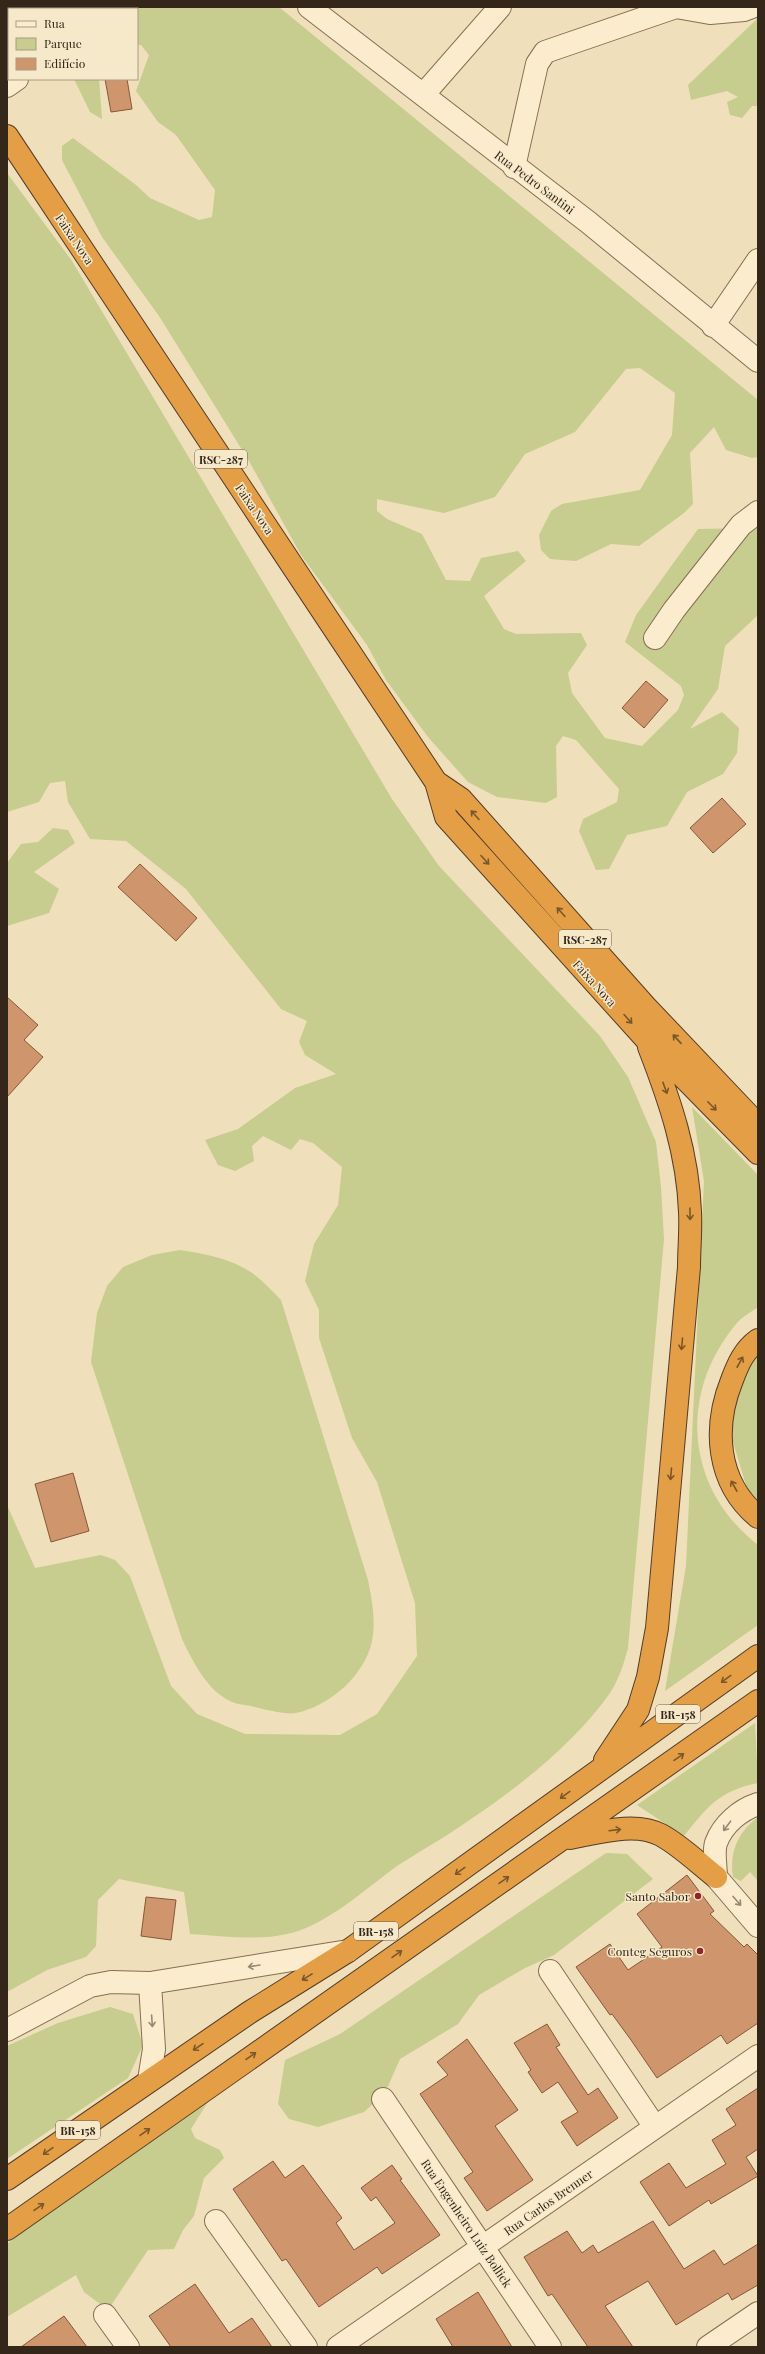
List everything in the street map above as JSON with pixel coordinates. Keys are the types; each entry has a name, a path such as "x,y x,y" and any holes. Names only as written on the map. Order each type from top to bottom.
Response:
{"highway":[{"name":"Faixa Nova","path":"7,136 436,782 446,817 645,1038 758,1153"},
{"name":"Faixa Nova","path":"436,782 461,799 645,1006 758,1125"},
{"path":"597,1772 638,1710 648,1677 657,1628 689,1267 690,1213 681,1142 666,1091 645,1038"},
{"path":"732,1098 758,1116"},
{"path":"758,1340 749,1346 738,1365 725,1401 720,1425 720,1447 725,1468 737,1492 758,1517"},
{"name":"BR-158","path":"7,2179 250,2012 348,1951 758,1656"},
{"name":"BR-158","path":"7,2229 365,1976 563,1840 758,1701"},
{"path":"563,1840 615,1830 635,1829 660,1834 678,1846 716,1877"}],"street":[{"name":"Rua Pedro Santini","path":"309,7 423,94 514,167 588,222 758,361"},
{"path":"423,94 500,7"},
{"path":"514,167 537,64 545,52 676,7 710,13 744,10 752,7"},
{"path":"7,86 16,80"},
{"path":"714,326 758,260"},
{"path":"655,638 674,610 741,525 758,512"},
{"path":"758,1804 734,1817 724,1829 716,1844 716,1877 758,1926"},
{"path":"7,2030 90,1986 111,1982 150,1983 348,1951"},
{"path":"550,1971 655,2127"},
{"path":"149,2080 154,2049 150,1983"},
{"name":"Rua Carlos Brenner","path":"338,2347 758,2056"},
{"name":"Rua Engenheiro Luiz Bollick","path":"384,2099 550,2347"},
{"path":"216,2221 306,2347"},
{"path":"708,2347 758,2313"},
{"path":"104,2315 128,2347"}],"green space":[{"path":"279,7 758,400 758,457 752,458 726,450 714,427 690,453 693,504 684,513 639,546 611,544 576,561 550,559 541,550 539,535 551,511 562,504 640,490 672,435 675,393 640,368 626,369 575,432 525,454 495,497 444,513 377,499 377,511 387,519 422,534 446,580 470,581 481,558 518,551 526,561 484,596 504,629 516,634 581,633 587,645 568,673 572,693 605,738 642,746 678,710 684,695 681,686 625,642 636,615 698,529 758,528 758,615 725,646 718,689 690,729 722,712 739,728 737,753 723,774 687,792 667,826 627,835 609,869 596,870 579,831 583,819 617,802 619,789 576,740 563,736 556,746 557,797 546,803 497,797 468,782 428,737 386,680 367,645 301,555 249,461 159,316 102,237 62,160 62,146 73,138 136,185 150,198 199,220 212,217 215,190 176,135 158,122 136,91 149,55 141,45 138,45 138,8 74,8"},
{"path":"758,18 758,106 752,106 742,118 730,115 727,102 738,97 727,91 691,100 688,85"},
{"path":"74,80 99,80 102,119 90,112"},
{"path":"7,173 72,261 392,799 439,866 600,1036 628,1077 656,1142 661,1187 664,1239 628,1648 621,1671 613,1688 594,1714 555,1754 512,1790 444,1837 397,1866 345,1906 302,1930 287,1934 263,1937 190,1934 184,1892 119,1879 98,1900 96,1946 86,1957 47,1970 7,1992 7,1505 35,1568 101,1555 115,1560 130,1576 171,1686 197,1714 245,1734 340,1735 377,1714 417,1656 415,1603 377,1482 352,1438 319,1338 319,1310 305,1281 314,1244 338,1205 342,1167 313,1143 300,1139 291,1150 263,1136 252,1146 254,1161 235,1171 218,1165 205,1140 238,1129 295,1088 336,1074 305,1055 299,1042 307,1021 281,1009 186,889 126,841 90,839 68,802 65,781 50,783 39,802 7,812"},
{"path":"53,828 68,830 75,843 34,872 59,889 49,913 7,926 7,863 21,844 38,842"},
{"path":"692,1107 758,1175 758,1307 736,1324 717,1351 705,1380 698,1410 698,1439 704,1468 716,1496 734,1522 758,1545 758,1625 665,1691 686,1566 704,1181"},
{"path":"180,1250 220,1258 239,1265 259,1279 281,1300 368,1580 374,1626 372,1641 362,1666 354,1677 333,1696 321,1704 296,1713 274,1711 230,1701 214,1690 196,1666 182,1639 91,1362 97,1313 107,1286 123,1267 152,1255"},
{"path":"758,1355 758,1500 749,1495 733,1442 730,1414 740,1374"},
{"path":"755,1723 758,1783 733,1790 715,1801 700,1816 684,1836 637,1805"},
{"path":"758,1817 758,1881 750,1872 741,1881 733,1877 732,1859 736,1843 745,1829"},
{"path":"606,1853 627,1854 653,1879 554,1955 525,1968 479,1995 458,2024 400,2059 385,2093 364,2112 318,2127 289,2119 278,2104 285,2060 340,2034"},
{"path":"110,2007 133,2014 143,2045 128,2078 7,2159 7,2046 58,2023"},
{"path":"206,2089 211,2097 191,2129 195,2138 220,2150 224,2158 204,2178 194,2216 183,2230 174,2249 148,2250 108,2310 84,2292 76,2275 7,2317 7,2244"}],"building":[{"path":"105,80 127,80 132,109 111,112"},
{"path":"646,681 668,700 644,728 622,708"},
{"path":"722,798 746,824 713,853 690,828"},
{"path":"140,864 197,918 176,941 118,887"},
{"path":"7,997 38,1025 24,1040 43,1057 7,1097"},
{"path":"73,1473 89,1531 51,1542 35,1484"},
{"path":"687,1875 714,1911 710,1914 744,1947 747,1944 758,1955 758,2023 727,2044 721,2035 657,2078 631,2040 612,2014 610,2015 576,1967 610,1944 628,1970 662,1947 637,1914"},
{"path":"146,1897 176,1900 171,1940 141,1936"},
{"path":"547,2024 560,2045 556,2047 588,2095 598,2088 618,2118 577,2146 561,2122 578,2112 558,2082 542,2093 528,2072 531,2070 514,2043"},
{"path":"467,2039 518,2110 495,2126 533,2180 487,2211 464,2178 473,2172 420,2094 448,2075 437,2062"},
{"path":"758,2088 758,2149 746,2157 758,2176 711,2204 709,2200 669,2226 640,2182 669,2163 686,2188 726,2164 712,2140 736,2125 726,2109"},
{"path":"273,2161 285,2178 303,2165 342,2218 336,2223 354,2250 395,2223 376,2197 371,2201 361,2188 392,2165 402,2179 400,2180 440,2235 382,2274 377,2267 319,2307 286,2259 282,2261 233,2189"},
{"path":"653,2221 684,2269 714,2250 724,2265 758,2244 758,2285 732,2300 728,2293 676,2325 648,2281 605,2306 633,2347 588,2347 552,2294 548,2296 524,2257 567,2231 582,2253 593,2245 598,2253"},
{"path":"195,2284 229,2333 252,2318 272,2347 171,2347 149,2316"},
{"path":"478,2292 512,2347 453,2347 436,2319"},
{"path":"64,2316 87,2347 21,2347"}],"place":[{"name":"Santo Sabor","path":"698,1896"},
{"name":"Conteg Seguros","path":"700,1951"}]}
